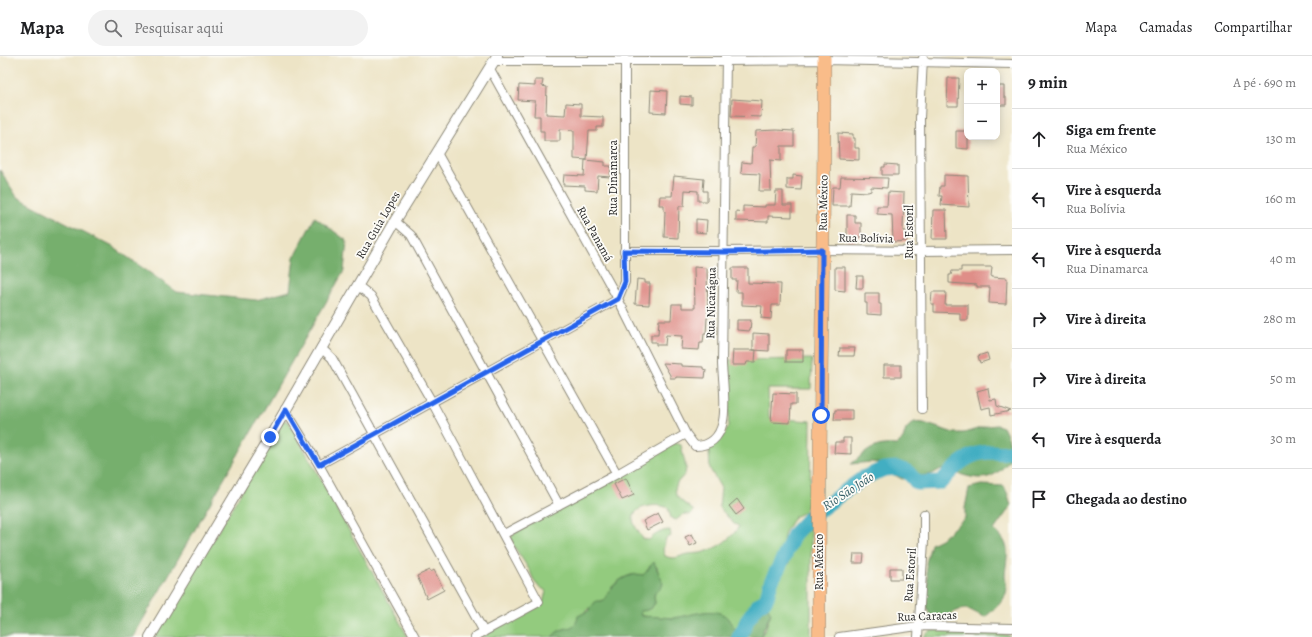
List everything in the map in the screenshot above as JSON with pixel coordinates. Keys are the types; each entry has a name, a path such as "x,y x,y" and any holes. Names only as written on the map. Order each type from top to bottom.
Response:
{"main road":[{"name":"Rua México","path":"819,637 818,529 824,58"}],"street":[{"path":"494,62 625,58 824,58 923,59 1012,64"},
{"name":"Rua Dinamarca","path":"618,299 625,282 625,58"},
{"name":"Rua Nicarágua","path":"686,434 695,446 703,446 718,436 722,428 725,408 722,364 726,59"},
{"name":"Rua Estoril","path":"922,409 920,118 923,59"},
{"name":"Rua Guia Lopes","path":"150,637 286,409 395,221 494,62"},
{"name":"Rua Panamá","path":"494,62 618,299 686,434"},
{"path":"437,153 617,474"},
{"path":"395,221 411,235 559,504"},
{"name":"Rua Bolívia","path":"624,251 724,252 822,250 1012,250"},
{"path":"358,286 371,296 432,402 540,602 474,637"},
{"path":"319,465 618,299"},
{"path":"321,348 332,358 484,632"},
{"path":"286,409 415,637"},
{"path":"504,534 617,474 686,434"},
{"name":"Rua Estoril","path":"918,637 924,541 924,514"},
{"name":"Rua Caracas","path":"842,636 918,626 1012,628"}],"green space":[{"path":"0,170 17,197 113,247 177,292 256,300 290,291 294,257 315,217 347,241 344,271 133,637 0,637"},
{"path":"812,359 811,389 768,389 769,418 811,421 810,502 804,512 794,517 785,532 781,550 766,586 764,597 753,607 736,630 730,621 722,614 705,612 670,618 641,616 640,610 647,610 652,607 655,603 655,592 660,589 660,579 657,567 650,566 647,572 643,575 638,574 620,580 612,587 603,600 584,613 573,627 561,630 552,637 481,637 543,603 546,591 534,581 530,571 512,543 511,537 515,533 675,443 681,445 686,468 685,474 677,483 675,489 676,495 694,511 690,515 684,514 676,520 671,518 668,508 664,506 647,506 642,508 634,514 633,519 634,524 643,539 649,540 659,533 670,530 671,536 666,538 663,550 665,556 672,558 709,551 719,546 733,535 739,526 734,524 719,507 721,488 710,469 709,450 712,445 725,434 728,426 728,360"},
{"path":"284,420 289,422 408,637 155,637"},
{"path":"914,422 924,423 954,433 964,433 987,426 997,425 1003,427 1011,447 1012,457 996,474 980,478 941,469 932,474 902,479 893,474 891,465 871,462 851,464 871,449 882,445 896,445 903,439 906,429"},
{"path":"981,485 1004,486 1011,506 994,530 1004,540 1007,550 1005,575 1007,588 1005,596 1003,600 985,617 965,609 959,610 945,617 929,614 926,604 928,583 926,563 931,544 941,539 965,518 965,508 969,488"},
{"path":"811,528 811,637 760,637 765,630 771,613 763,610 757,612 770,598 775,578 789,564 795,544 801,536"},
{"path":"654,562 663,583 660,589 655,592 655,603 649,609 640,611 641,616 672,618 704,612 717,612 726,617 736,630 752,621 757,612 768,608 771,613 760,637 552,637 560,630 574,625 578,616 588,611 596,601 603,601 610,590 621,580 633,575 643,575"},
{"path":"930,631 1001,633 1010,637 923,637"}],"building":[{"path":"948,78 959,78 958,106 947,106"},
{"path":"535,80 543,80 542,86 547,87 546,114 565,115 566,103 581,104 581,116 603,117 603,127 597,127 597,131 589,131 587,160 574,159 574,130 560,129 560,141 544,141 544,131 540,131 540,116 534,116 535,101 518,100 519,85 535,86"},
{"path":"1000,86 1004,86 1006,105 1000,105"},
{"path":"651,90 667,91 666,113 650,112"},
{"path":"680,96 692,97 692,105 680,104"},
{"path":"732,99 762,101 761,117 731,116"},
{"path":"756,131 794,131 794,146 781,146 781,161 770,160 771,191 759,191 760,174 741,173 742,162 751,163 752,147 755,147"},
{"path":"956,131 964,131 964,140 968,140 968,149 956,148"},
{"path":"838,133 853,134 853,138 855,138 855,148 859,148 859,160 839,159"},
{"path":"585,160 605,162 605,166 611,166 610,177 598,176 597,191 585,190 585,186 563,185 564,175 584,176"},
{"path":"885,164 898,165 898,175 882,175 882,167 885,167"},
{"path":"793,175 802,176 801,190 787,189 787,179 793,179"},
{"path":"944,175 968,176 969,207 941,205 942,196 939,196 940,186 944,186"},
{"path":"674,176 704,179 703,191 707,191 707,201 698,201 698,191 685,190 684,206 679,206 678,238 664,237 665,211 664,205 659,205 660,196 672,196"},
{"path":"841,177 888,178 887,188 871,187 871,191 868,192 851,191 850,206 832,206 833,187 840,187"},
{"path":"776,191 783,191 783,205 792,205 792,217 768,216 768,222 736,221 736,211 743,212 743,206 765,207 765,205 775,205"},
{"path":"888,192 904,193 903,231 907,231 907,241 893,242 892,215 877,214 877,206 887,206"},
{"path":"933,210 946,210 947,239 932,239"},
{"path":"847,215 855,215 855,223 861,223 861,237 855,237 855,242 847,242"},
{"path":"696,219 707,220 706,233 696,232"},
{"path":"694,267 707,268 708,318 703,343 700,343 699,350 681,349 682,336 666,335 665,345 656,345 656,342 651,342 651,335 658,335 659,320 671,320 672,304 682,304 682,308 695,308"},
{"path":"835,267 845,267 845,291 835,290"},
{"path":"961,267 992,267 991,277 1007,278 1006,304 989,303 990,287 977,287 977,285 949,283 949,275 951,275 952,271 961,271"},
{"path":"732,268 748,268 748,283 781,284 780,305 772,305 771,319 761,318 762,306 742,305 742,292 736,292 737,280 732,280"},
{"path":"857,276 863,276 863,288 856,288"},
{"path":"637,279 645,280 645,283 650,283 649,305 635,304"},
{"path":"932,292 946,292 945,305 968,305 968,320 960,320 960,313 934,312 934,304 931,304"},
{"path":"865,293 879,293 881,315 867,314"},
{"path":"737,320 751,320 750,331 737,330"},
{"path":"753,333 769,334 769,351 753,350"},
{"path":"840,348 855,348 854,356 839,356"},
{"path":"733,350 756,350 755,362 747,362 746,365 732,365"},
{"path":"786,350 803,350 803,362 786,362"},
{"path":"987,353 989,360 980,363 978,356"},
{"path":"663,363 703,367 703,369 706,370 705,378 670,378 670,375"},
{"path":"884,365 901,365 901,377 884,377"},
{"path":"988,388 990,400 996,399 997,406 1011,411 991,415 990,407 981,409 977,391"},
{"path":"773,393 796,394 796,404 791,404 790,423 771,422"},
{"path":"835,410 852,410 852,420 834,420"},
{"path":"843,438 851,438 851,454 834,453 835,442 843,442"},
{"path":"626,478 634,495 622,500 614,484"},
{"path":"737,499 744,509 736,515 729,506"},
{"path":"658,513 663,522 647,530 643,521"},
{"path":"692,534 697,543 690,546 685,537"},
{"path":"854,554 864,554 863,563 853,563"},
{"path":"890,568 902,568 902,579 890,579"},
{"path":"430,570 431,572 434,570 444,590 427,599 417,576"}],"waterway":[{"name":"Rio São João","path":"739,637 747,620 759,604 764,602 767,597 771,582 794,534 810,517 863,478 884,469 897,468 908,472 917,483 941,482 962,461 968,458 982,453 1004,453 1012,451"}],"route":[{"path":"270,437 286,409 319,465 618,299 625,282 624,251 724,252 822,250 821,415"}]}
